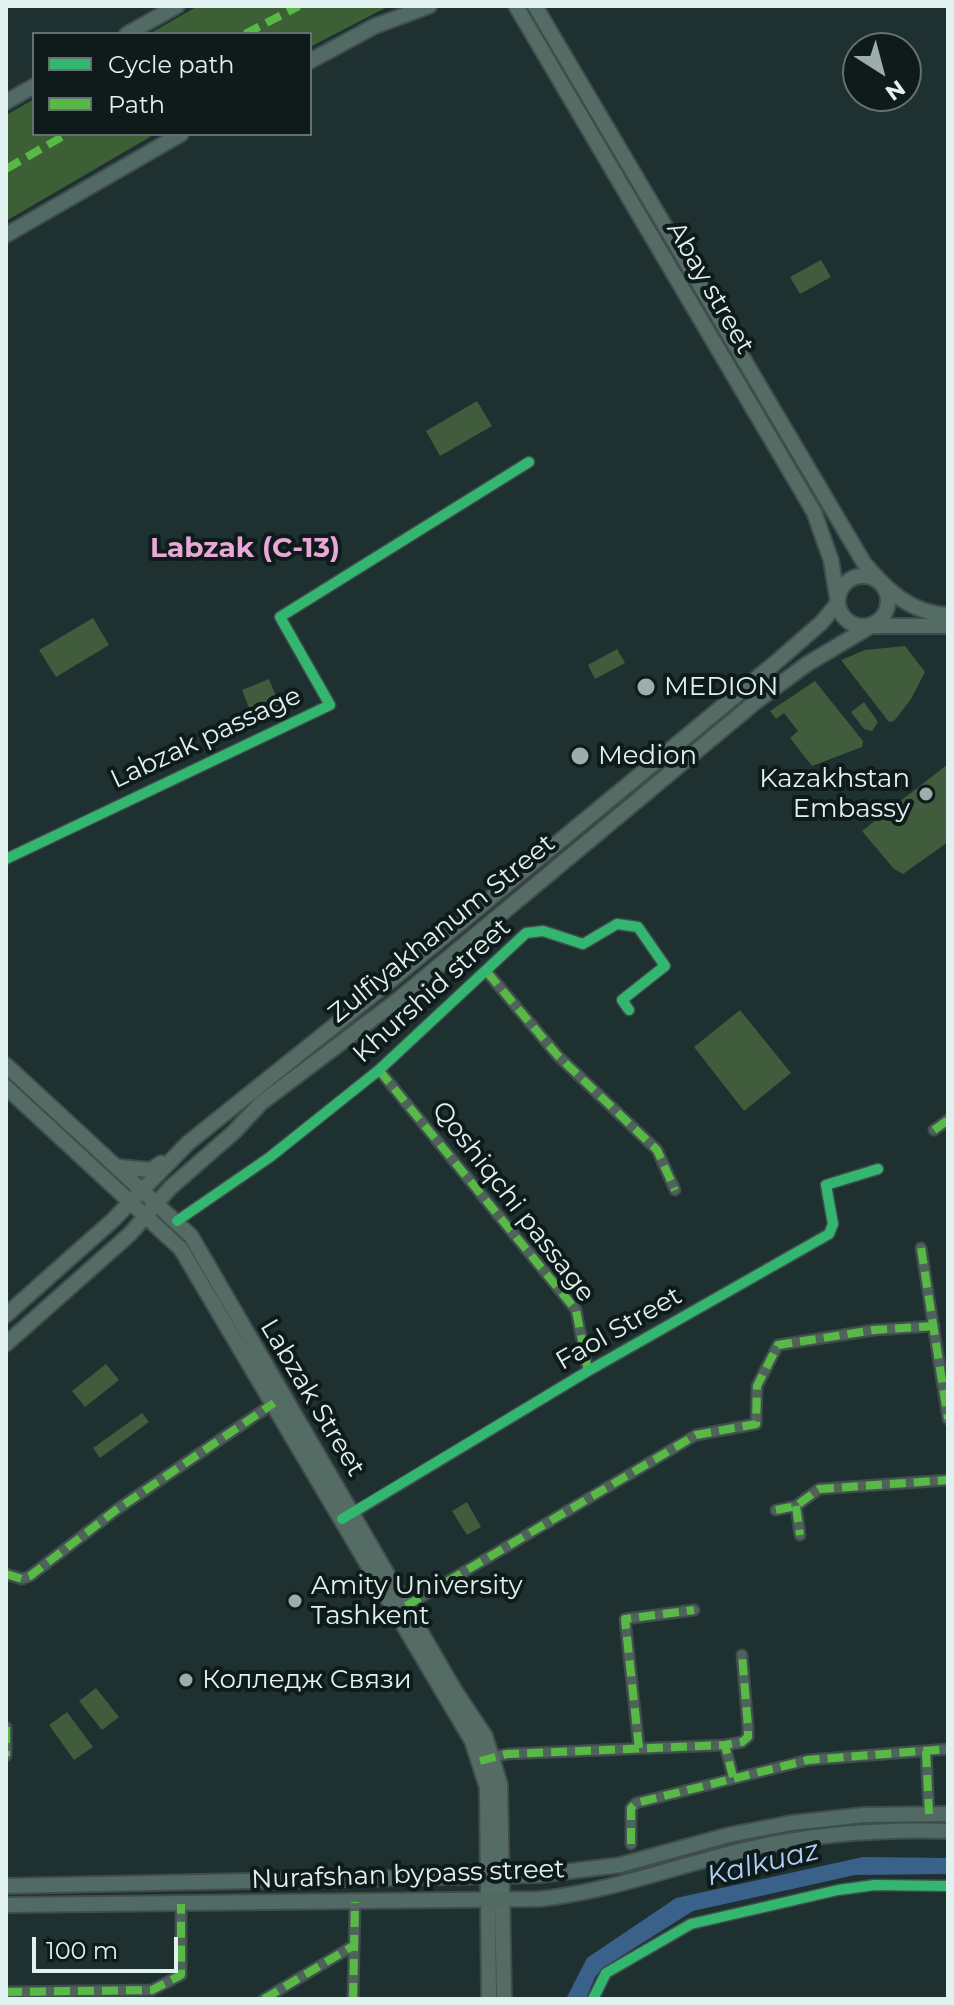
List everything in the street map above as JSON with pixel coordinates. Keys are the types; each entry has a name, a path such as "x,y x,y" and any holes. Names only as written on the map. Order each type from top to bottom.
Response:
{"main road":[{"path":"131,32 177,6"},
{"path":"312,60 375,26 429,6"},
{"name":"Abay street","path":"516,6 814,512 831,560 838,603"},
{"name":"Abay street","path":"535,6 849,539 881,583"},
{"path":"6,102 32,87"},
{"path":"6,235 178,136"},
{"path":"729,367 742,357"},
{"path":"948,615 909,605 881,583 865,576 856,577 842,587 838,603 849,623 948,626"},
{"path":"871,626 885,615 888,607 886,590 881,583"},
{"name":"Zulfiyakhanum Street","path":"6,1315 113,1220 175,1154 774,664 821,623 838,603"},
{"name":"Zulfiyakhanum Street","path":"6,1344 86,1275 261,1103 399,999 753,704 807,664 871,626"},
{"name":"Labzak Street","path":"6,1065 191,1236 487,1759 501,1794 497,1899 504,1999"},
{"name":"Labzak Street","path":"6,1087 147,1215 186,1255 274,1403 406,1606 482,1731 487,1759"},
{"path":"119,1167 151,1170 175,1154"},
{"name":"Nurafshan bypass street","path":"6,1886 497,1876 609,1867 729,1835 791,1823 864,1815 948,1814"},
{"name":"Nurafshan bypass street","path":"6,1905 355,1902 576,1894 745,1850 818,1837 880,1831 948,1831"},
{"path":"670,1852 667,1863 675,1870"},
{"path":"206,1904 215,1893 207,1882"},
{"name":"Labzak Street","path":"489,1999 497,1899"}],"street":[{"name":"Labzak passage","path":"6,859 330,705 280,617 529,462"},
{"name":"Khurshid street","path":"177,1221 270,1157 379,1070 487,972 517,939 533,931 553,933 583,944 617,924 638,927 665,966 622,1000 629,1010"},
{"path":"487,972 558,1056 657,1150 675,1190"},
{"name":"Qoshiqchi passage","path":"379,1070 576,1310 588,1371"},
{"path":"934,1130 948,1120"},
{"name":"Faol Street","path":"347,1516 588,1371 829,1234 833,1224 826,1185 878,1169"},
{"path":"921,1248 934,1326 944,1357 948,1419"},
{"path":"406,1606 696,1435 756,1424 757,1386 778,1345 874,1330 934,1326"},
{"path":"6,1574 22,1579 30,1576 116,1510 274,1403"},
{"path":"776,1510 796,1506 819,1489 948,1480"},
{"path":"796,1506 800,1535"},
{"path":"639,1748 625,1619 694,1610"},
{"path":"487,1759 742,1742 748,1737 742,1655"},
{"path":"6,1727 6,1756"},
{"path":"725,1745 733,1777"},
{"path":"631,1844 632,1804 808,1760 948,1749"},
{"path":"926,1751 929,1814"},
{"path":"593,1999 606,1973 691,1924 838,1890 875,1885 948,1886"},
{"path":"353,1999 355,1902"},
{"path":"6,1992 152,1990 181,1975 181,1904"},
{"path":"264,1999 353,1946"}],"green space":[{"path":"198,6 389,6 312,46 312,32 152,32"},
{"path":"32,100 32,136 152,136 6,221 6,115"},
{"path":"821,260 831,277 800,294 790,277"},
{"path":"477,401 492,426 440,456 426,431"},
{"path":"93,618 109,645 56,677 39,650"},
{"path":"905,646 925,672 911,699 894,721 889,722 841,660 865,650"},
{"path":"617,649 625,663 595,679 588,665"},
{"path":"269,679 280,706 253,718 242,690"},
{"path":"815,681 863,741 862,747 812,766 790,738 798,731 784,713 776,719 770,711"},
{"path":"864,702 878,722 872,731 864,729 851,712"},
{"path":"948,764 948,842 903,874 894,869 862,831"},
{"path":"740,1010 791,1073 744,1111 694,1047"},
{"path":"106,1364 119,1380 85,1407 72,1391"},
{"path":"142,1413 149,1422 100,1458 93,1448"},
{"path":"467,1502 481,1527 467,1535 452,1511"},
{"path":"96,1688 119,1717 102,1730 79,1701"},
{"path":"67,1712 93,1747 74,1760 49,1725"}],"water":[{"path":"863,1857 948,1858 948,1874 855,1875 693,1911 604,1967 595,1977 586,1999 566,1999 587,1958 676,1898"}],"marked path":[{"path":"249,32 299,6"},
{"path":"6,169 64,136"},
{"path":"487,972 558,1056 657,1150 675,1190"},
{"path":"379,1070 576,1310 588,1371"},
{"path":"934,1130 948,1120"},
{"path":"921,1248 948,1419"},
{"path":"406,1606 696,1435 756,1424 757,1386 778,1345 874,1330 934,1326"},
{"path":"6,1574 22,1579 30,1576 116,1510 274,1403"},
{"path":"776,1510 796,1506 819,1489 948,1480"},
{"path":"796,1506 800,1535"},
{"path":"639,1748 625,1619 694,1610"},
{"path":"733,1777 725,1745 742,1742 748,1737 742,1655"},
{"path":"6,1727 6,1756"},
{"path":"480,1761 507,1754 725,1745"},
{"path":"631,1844 631,1808 636,1803 808,1760 948,1749"},
{"path":"926,1751 929,1814"},
{"path":"353,1999 355,1902"},
{"path":"6,1992 152,1990 181,1975 181,1904"},
{"path":"264,1999 353,1946"}],"cycle path":[{"path":"6,859 330,705 280,617 529,462"},
{"path":"177,1221 270,1157 379,1070 526,933 543,931 583,944 617,924 638,927 665,966 622,1000 629,1010"},
{"path":"342,1519 588,1371 829,1234 833,1224 826,1185 878,1169"},
{"path":"593,1999 606,1973 691,1924 838,1890 875,1885 948,1886"}],"place":[{"name":"MEDION","path":"646,687"},
{"name":"Medion","path":"580,756"},
{"name":"Kazakhstan Embassy","path":"926,794"},
{"name":"Amity University Tashkent","path":"295,1601"},
{"name":"Колледж Связи","path":"186,1680"}],"district":[{"name":"Labzak (C-13)","path":"245,549"}],"water label":[{"name":"Kalkuaz","path":"763,1864"}]}
